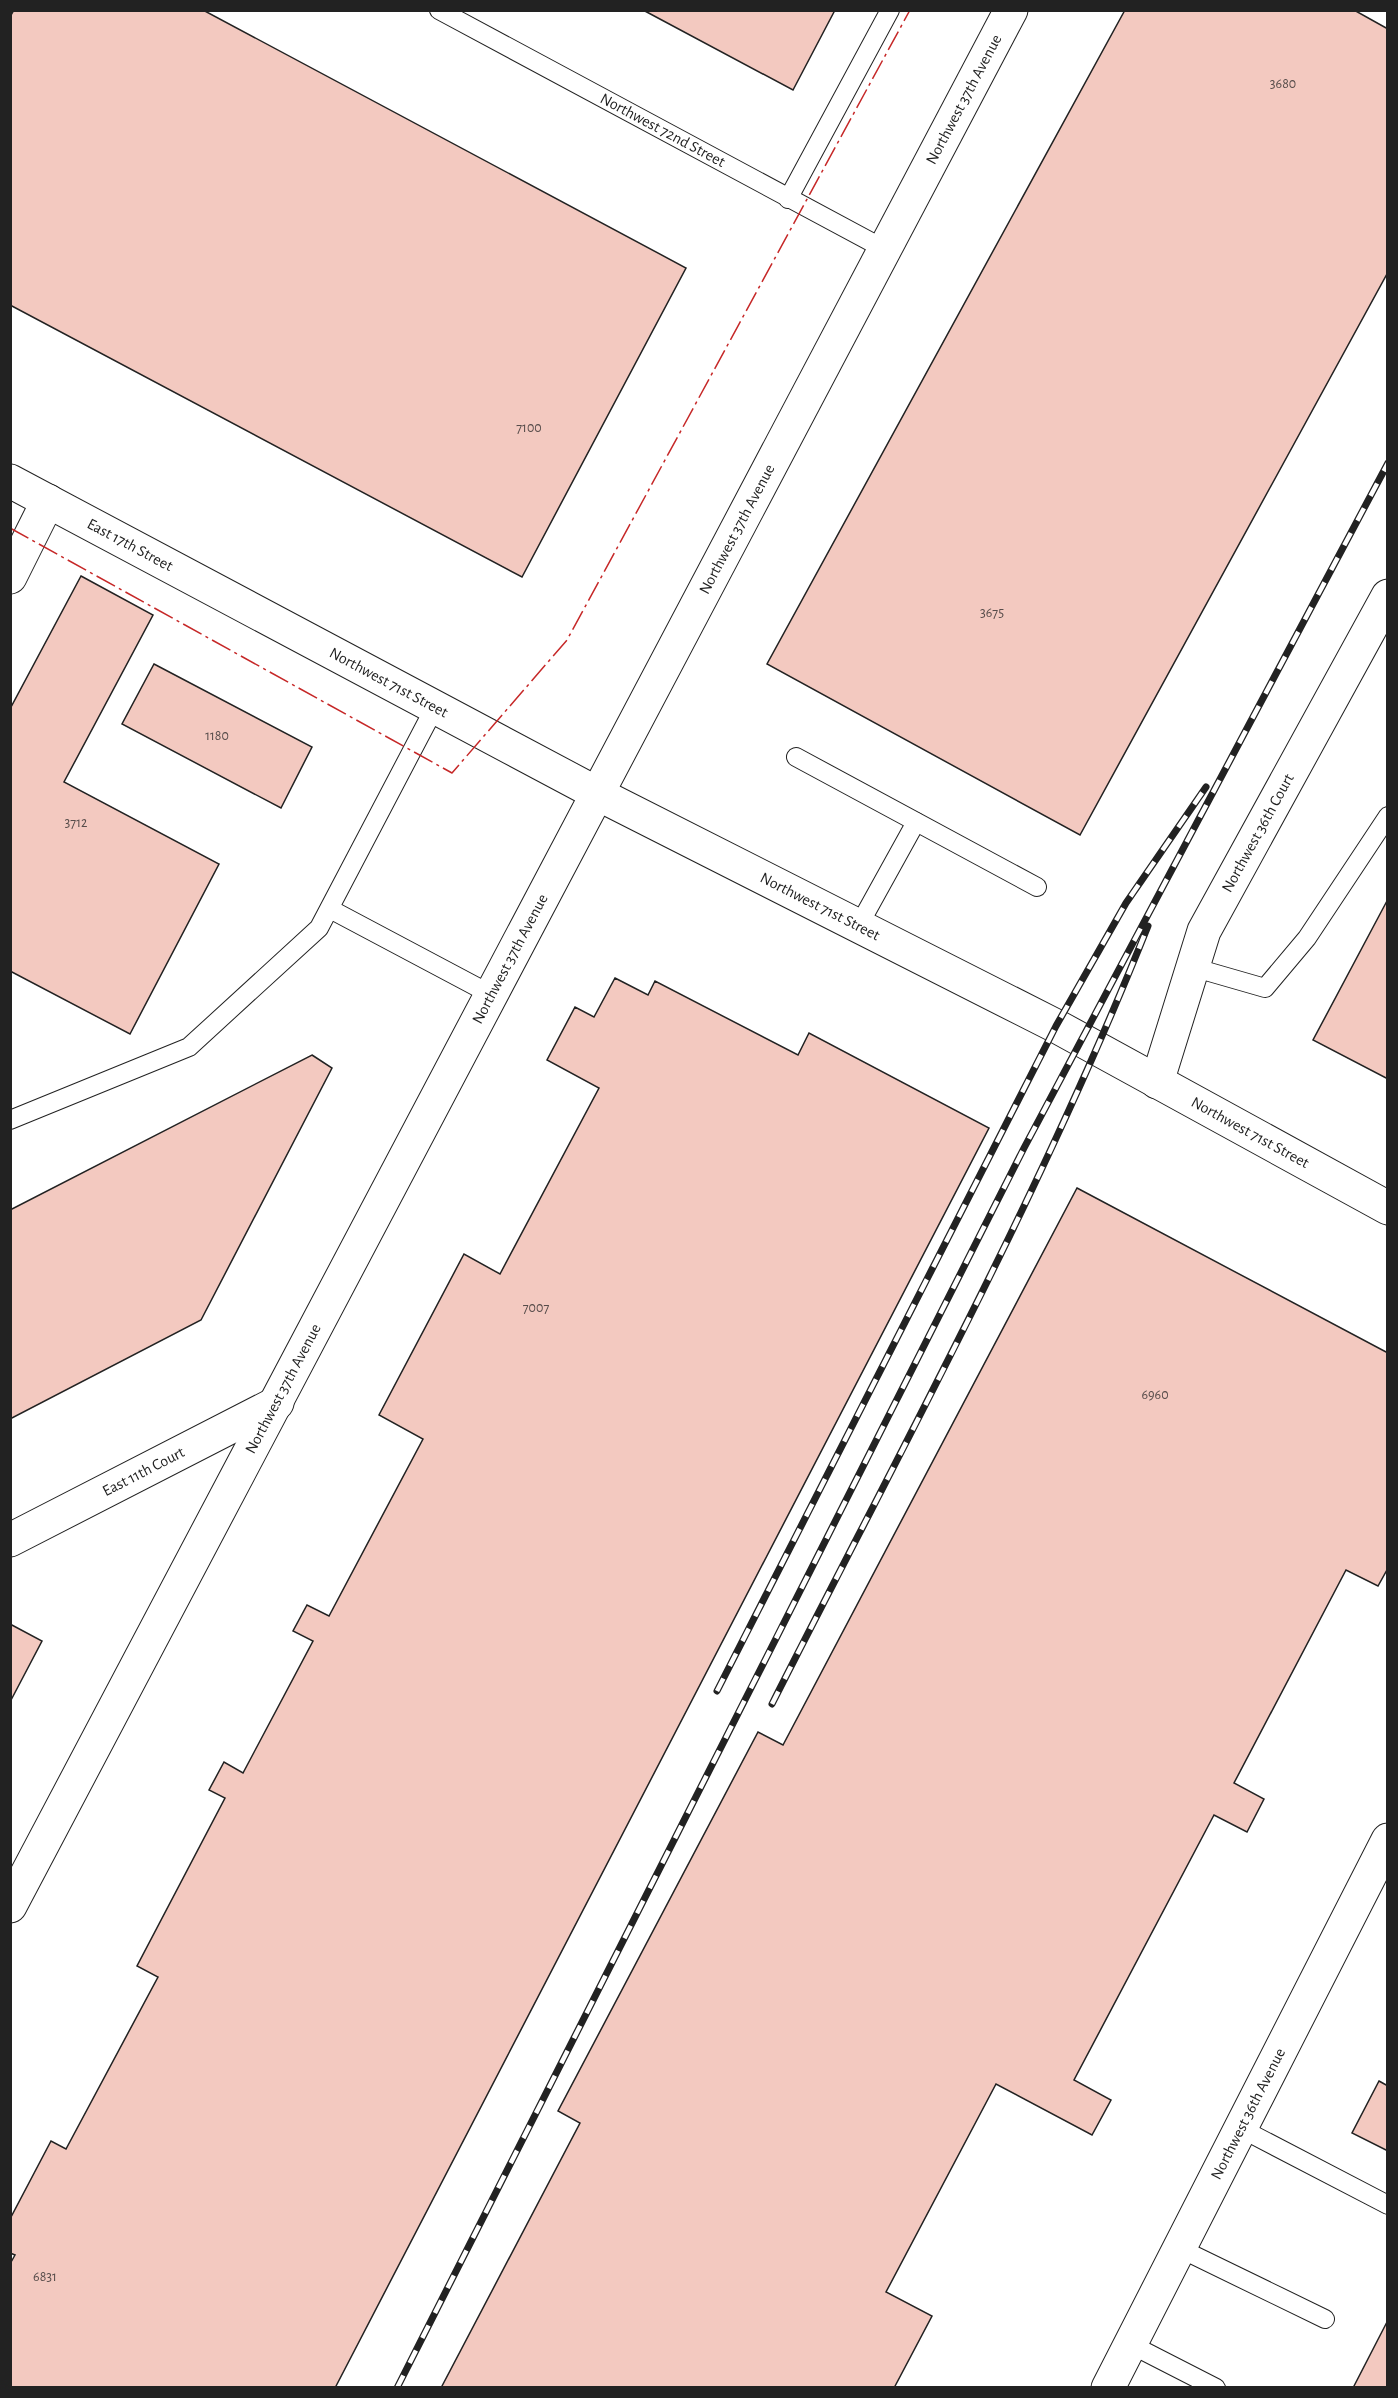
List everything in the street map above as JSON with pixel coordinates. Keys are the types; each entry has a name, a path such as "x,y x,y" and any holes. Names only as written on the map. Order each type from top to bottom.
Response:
{"street":[{"name":"Northwest 37th Avenue","path":"10,1906 1011,10"},
{"name":"East 17th Street","path":"10,481 251,609"},
{"path":"10,577 48,501"},
{"name":"Northwest 36th Court","path":"1157,1082 1203,931 1385,607"},
{"name":"Northwest 71st Street","path":"251,609 598,794 1056,1026 1388,1208"},
{"name":"East 11th Court","path":"10,1540 277,1403"},
{"name":"Northwest 36th Avenue","path":"1108,2388 1388,1840"}],"lane":[{"name":"Northwest 72nd Street","path":"439,10 886,250"},
{"path":"788,199 890,10"},
{"path":"10,1120 189,1047 319,928 435,707"},
{"path":"796,757 1037,886"},
{"path":"1192,967 1265,988 1306,938 1388,816"},
{"path":"859,925 916,822"},
{"path":"330,909 492,995"},
{"path":"1240,2128 1388,2205"},
{"path":"1179,2248 1324,2319"},
{"path":"1130,2344 1215,2388"}],"building":[{"path":"14,10 203,10 686,268 522,577 10,305 10,17"},
{"path":"643,10 835,10 793,90"},
{"path":"1125,10 1354,10 1388,29 1388,272 1080,835 767,664"},
{"path":"81,576 153,615 64,782 219,864 130,1034 10,971 10,709"},
{"path":"154,664 312,747 281,808 122,724"},
{"path":"1388,899 1388,1079 1313,1040"},
{"path":"615,978 648,995 655,981 798,1055 809,1033 989,1128 335,2388 10,2388 10,2264 15,2255 10,2253 10,2219 51,2141 66,2149 158,1977 137,1966 225,1798 209,1790 224,1762 243,1773 313,1641 293,1631 307,1605 329,1616 423,1439 379,1415 464,1254 500,1274 599,1088 547,1060 575,1007 594,1017"},
{"path":"312,1055 332,1068 201,1320 10,1419 10,1210"},
{"path":"1077,1188 1388,1353 1388,1568 1378,1586 1346,1570 1234,1783 1264,1799 1247,1832 1214,1815 1074,2080 1111,2100 1092,2135 996,2084 886,2292 932,2316 894,2388 441,2388 580,2123 558,2111 758,1732 783,1745"},
{"path":"10,1624 42,1641 10,1702"},
{"path":"1379,2081 1388,2086 1388,2151 1352,2133"},
{"path":"1388,2320 1388,2388 1353,2388"}],"railway":[{"path":"397,2388 1024,1148 1388,463"},
{"path":"717,1691 1056,1026 1126,903 1206,787"},
{"path":"772,1704 920,1416 1016,1222 1106,1026 1148,926"}],"power":[{"path":"10,528 452,773 567,640 910,10"}]}
